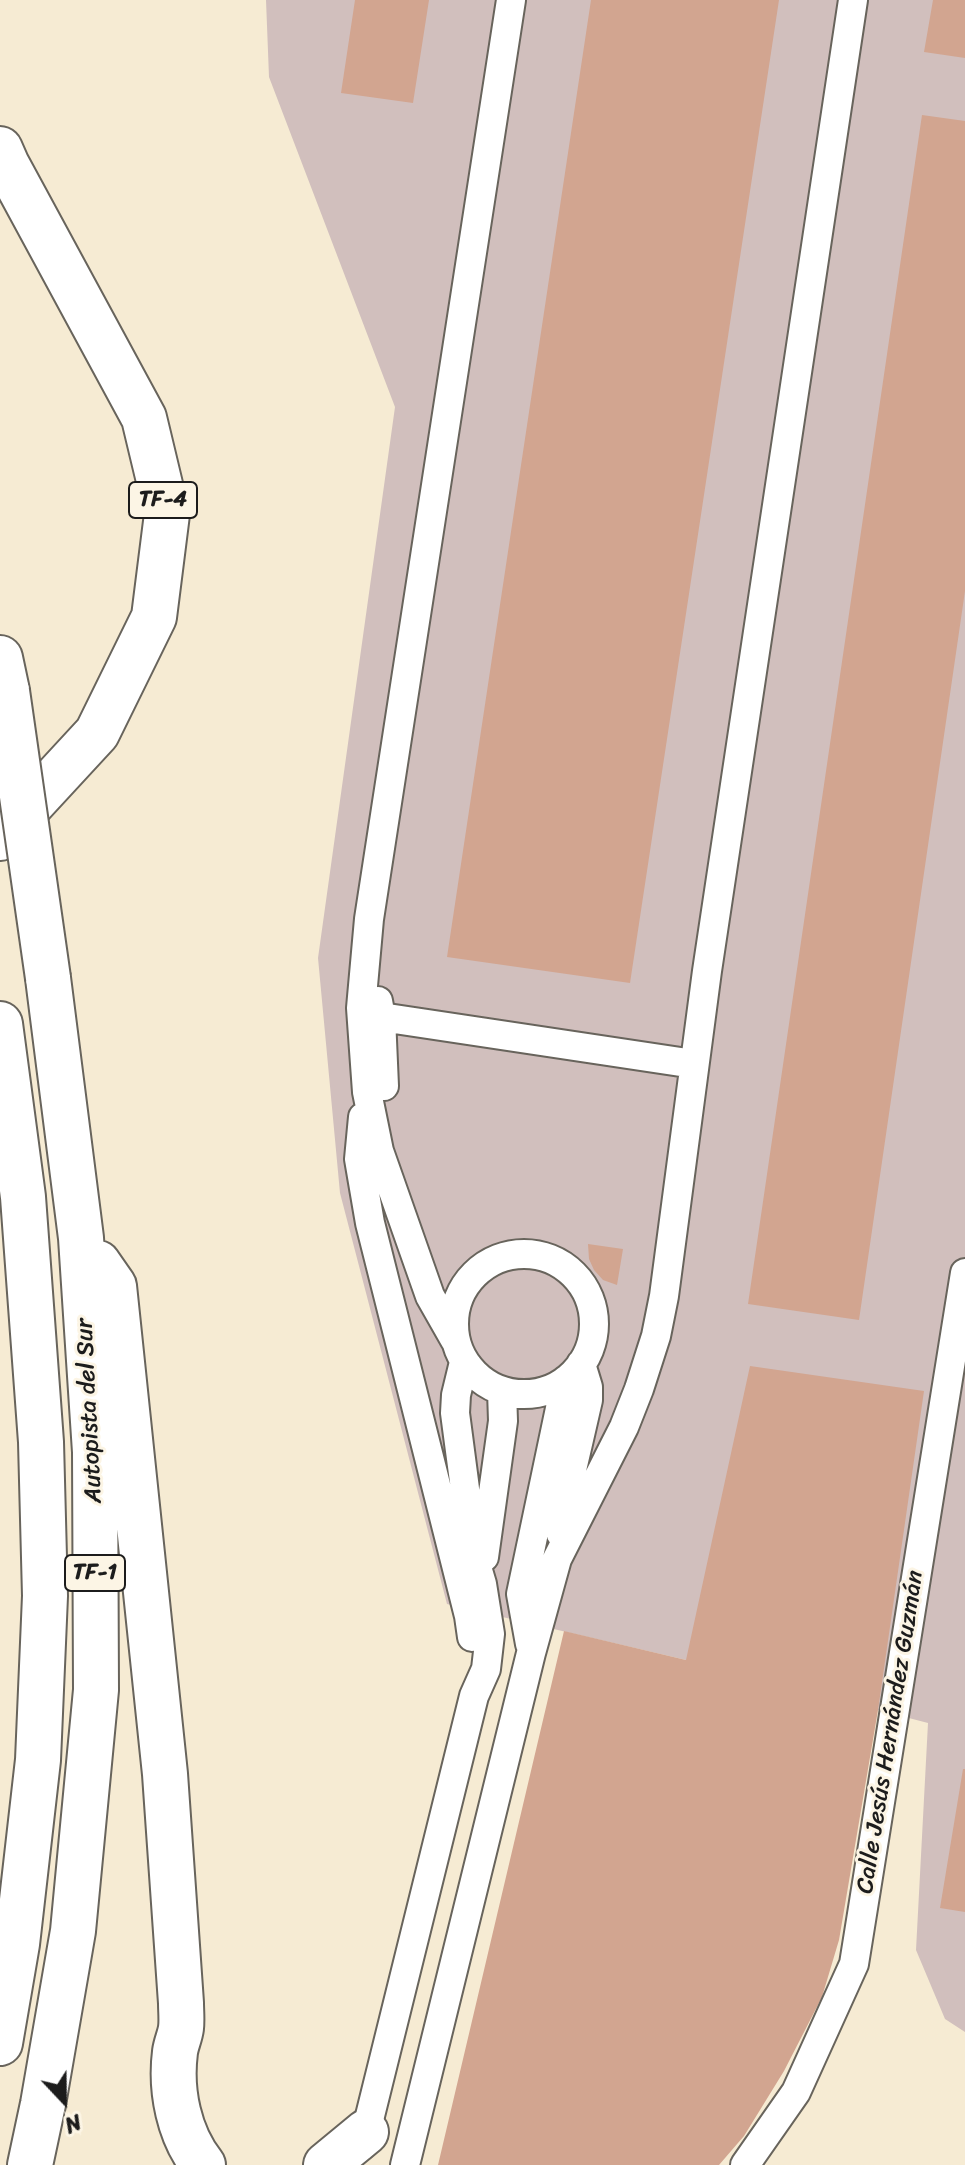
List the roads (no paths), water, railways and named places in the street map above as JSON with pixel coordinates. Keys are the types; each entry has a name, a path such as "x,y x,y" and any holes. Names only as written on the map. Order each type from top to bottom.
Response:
{"highway":[{"name":"TF-4","path":"0,149 144,418 167,514 154,617 97,733 0,838"},
{"name":"Autopista del Sur","path":"4,674 48,978 81,1238 95,1452 96,1690 73,1931 30,2165"},
{"name":"TF-1","path":"0,1024 23,1197 41,1442 45,1596 38,1760 17,1944 0,2043"},
{"path":"81,1238 114,1286 165,1774 181,2029 189,2053 200,2130 228,2165"},
{"path":"181,2029 175,2052 178,2114 189,2144 203,2165"},
{"path":"326,2165 359,2149"}],"street":[{"path":"474,1696 469,1616 364,1193 359,1159 360,1139 376,1089 361,1008 367,941 511,0"},
{"path":"557,1559 624,1427 656,1336 664,1296 694,1064 853,0"},
{"path":"367,941 381,1017 376,1089 379,1151 430,1296 459,1351 481,1380 502,1391 524,1394 546,1390 574,1372"},
{"path":"381,1017 694,1064"},
{"path":"359,2149 474,1696 486,1669 490,1649 455,1413 459,1351 454,1316 461,1292 475,1273 495,1259 519,1254 541,1256 562,1265 579,1280 590,1299 594,1321 591,1344 574,1372 521,1594 531,1653"},
{"name":"Calle Jesús Hernández Guzmán","path":"745,2165 796,2092 854,1964 965,1273"},
{"path":"405,2165 557,1559 568,1487 588,1400 588,1387 574,1372"},
{"path":"482,1584 503,1421 502,1391"}]}
